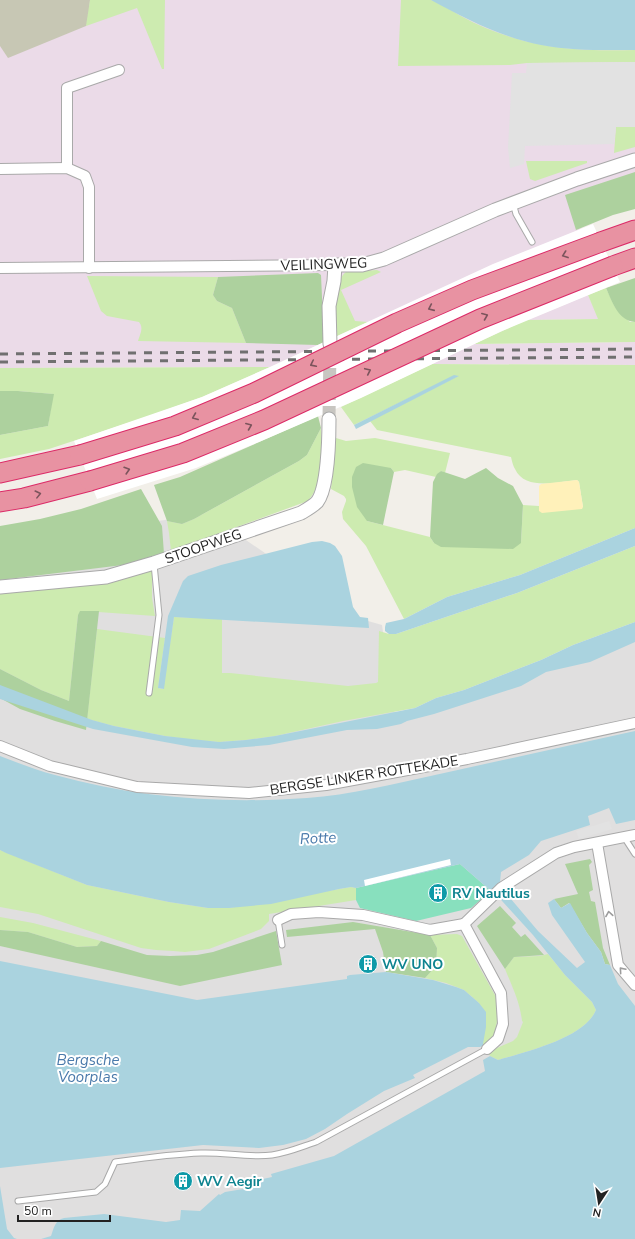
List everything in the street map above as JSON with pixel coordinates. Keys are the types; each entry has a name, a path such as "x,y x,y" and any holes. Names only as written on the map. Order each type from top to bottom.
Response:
{"highway":[{"path":"0,473 80,455 175,426 254,393 397,323 472,290 635,230"},
{"path":"0,502 24,498 90,481 183,453 264,420 480,318 635,258"}],"street":[{"path":"67,168 67,88 119,70"},
{"name":"VEILINGWEG","path":"0,268 362,265 377,262 478,217 577,178 635,160"},
{"path":"0,169 67,168 85,176 89,187 89,268"},
{"path":"330,344 329,306 334,281 335,265"},
{"name":"STOOPWEG","path":"0,587 106,577 154,563 301,513 317,502 325,483 329,440 329,419"},
{"name":"BERGSE LINKER ROTTEKADE","path":"0,746 50,766 137,787 249,793 326,785 453,761 635,723"},
{"path":"278,920 291,914 319,912 363,915 430,930 464,924 498,891 556,853 574,847 635,835"},
{"path":"597,843 618,965 635,985"},
{"path":"464,924 501,992 503,1024 498,1039 483,1051"}],"lane":[{"path":"512,203 516,214 532,242"},
{"path":"149,693 159,615 154,563"},
{"path":"624,837 635,854"},
{"path":"278,920 282,945"},
{"path":"18,1201 96,1192 105,1184 115,1162 158,1156 202,1153 243,1156 271,1155 293,1150 323,1139 483,1051"}],"shaded area":[{"path":"0,0 482,0 635,29 635,205 593,217 567,241 318,345 270,367 0,368"},
{"path":"0,0 90,0 88,22 86,26 8,58 0,46"},
{"path":"635,62 635,127 616,127 614,144 525,146 524,164 510,168 508,147 512,73 526,73 527,63"},
{"path":"588,295 599,319 527,320"},
{"path":"635,342 635,365 432,364 474,344"},
{"path":"208,514 361,619 382,625 395,717 635,632 635,1239 0,1239 0,543"},
{"path":"609,821 612,829 579,839 576,831"}],"green space":[{"path":"90,0 165,0 164,69 162,69 137,8 86,26"},
{"path":"401,0 431,0 498,33 541,45 588,50 635,50 635,62 398,66"},
{"path":"616,127 635,127 635,147 614,153"},
{"path":"526,161 587,161 587,163 535,181 530,179"},
{"path":"635,172 635,209 613,215 576,230 565,195"},
{"path":"377,270 381,272 341,290 355,321 368,322 333,338 336,293 338,284 342,277 346,272"},
{"path":"318,273 321,275 324,342 318,345 246,343 232,308 217,301 213,295 218,277"},
{"path":"87,276 218,277 213,295 217,301 232,308 246,343 138,341 141,333 139,322 107,316 101,311"},
{"path":"635,278 635,322 624,318 616,310 606,288"},
{"path":"606,288 615,307 630,322 635,322 635,342 474,344 526,320 598,319 588,295"},
{"path":"432,364 635,365 635,528 520,575 447,597 404,619 366,546 343,519 342,512 346,499 344,496 331,489 336,438 346,441 375,438 450,453 445,473 441,471 436,477 405,470 394,472 391,468 367,521 430,537 434,543 521,543 523,505 539,506 539,511 583,507 579,482 577,480 543,484 534,483 520,476 514,468 511,457 377,430 370,421 458,376 454,376 354,425 341,407"},
{"path":"270,367 202,397 149,416 49,449 0,459 0,435 48,426 53,394 0,391 0,368"},
{"path":"0,391 54,394 48,426 0,435"},
{"path":"318,416 321,428 307,455 299,461 194,519 182,524 167,521 154,485 180,477"},
{"path":"321,428 322,449 318,484 308,501 171,551 167,521 182,524 194,519 299,461 307,455"},
{"path":"363,463 391,468 394,472 383,525 367,521 357,507 352,487 352,477 356,467"},
{"path":"486,468 498,478 513,486 523,505 521,543 513,549 441,547 434,543 430,537 433,482 437,474 441,471 465,479"},
{"path":"141,489 162,526 164,554 123,565 0,580 0,526 40,519 81,509"},
{"path":"635,546 635,622 573,645 541,660 464,690 436,698 415,708 343,721 275,736 219,742 165,736 87,719 97,629 165,638 158,688 163,689 174,617 222,619 222,673 348,686 376,683 378,682 379,631 389,634 396,634 517,593"},
{"path":"152,570 152,598 155,616 84,611 78,615 69,701 41,690 0,669 0,590"},
{"path":"80,611 99,611 86,730 20,709 0,698 0,669 41,690 69,701 78,615"},
{"path":"0,850 87,885 169,902 208,908 229,908 351,887 356,888 356,900 269,914 269,921 261,929 209,949 185,952 141,948 38,914 0,907"},
{"path":"590,859 592,862 589,865 593,890 589,892 591,901 595,902 603,948 610,965 605,964 601,952 587,933 569,903 561,908 554,899 578,894 565,864"},
{"path":"460,864 491,891 471,908 416,921 360,908 356,900 356,888"},
{"path":"500,906 516,923 512,927 521,937 525,934 544,955 514,957 505,969 477,926"},
{"path":"0,917 33,923 101,941 97,946 77,947 28,932 0,930"},
{"path":"353,922 430,935 437,948 436,966 425,978 386,972 383,952 375,929 287,937 286,930"},
{"path":"0,930 28,932 77,947 97,946 101,941 147,955 170,956 197,955 213,952 276,931 282,965 180,986 0,946"},
{"path":"457,934 462,936 496,997 498,1014 495,1035 490,1042 484,1045 479,1003 464,990 446,983 425,978 436,966 437,948 430,935"},
{"path":"548,954 565,975 592,1002 596,1010 590,1020 567,1036 538,1048 498,1060 490,1056 488,1052 513,1041 517,1037 523,1022 518,1001 505,969 514,957 540,956"}],"sand":[{"path":"577,480 579,482 583,507 582,509 542,513 539,511 539,486 541,484"}],"water":[{"path":"431,0 635,0 635,50 576,49 553,47 526,42 484,27"},
{"path":"454,375 459,376 356,429 354,425"},
{"path":"635,528 635,546 517,593 396,634 389,634 385,631 386,623 404,619 447,597 520,575"},
{"path":"322,541 335,546 342,556 353,607 360,617 368,618 369,628 174,617 164,689 158,688 168,616 183,581 188,576 221,565 312,542"},
{"path":"635,622 635,642 590,662 546,672 521,686 401,724 377,729 347,730 269,745 224,749 192,747 93,729 0,699 0,685 92,720 114,726 165,736 219,742 246,740 275,736 415,708 436,698 464,690 541,660 573,645"},
{"name":"Rotte","path":"635,731 635,820 616,824 609,808 588,816 590,825 541,841 529,855 501,872 499,885 538,931 577,968 585,962 552,915 548,903 554,899 561,908 570,903 587,933 601,952 605,964 610,965 618,984 635,1006 635,1239 41,1239 51,1236 57,1222 64,1218 104,1214 166,1222 180,1220 181,1210 200,1211 219,1194 243,1189 249,1182 272,1177 271,1174 334,1156 485,1071 483,1060 490,1056 498,1060 538,1048 567,1036 590,1020 596,1010 592,1002 565,975 533,935 493,891 491,891 460,864 356,888 351,887 339,889 271,904 229,908 208,908 169,902 87,885 6,853 0,850 0,756 48,773 117,789 180,797 275,800 323,797 371,789"},
{"name":"Bergsche Voorplas","path":"0,961 197,1000 347,979 347,976 350,975 386,972 433,980 464,990 479,1003 486,1012 484,1045 480,1047 468,1047 413,1075 415,1078 384,1091 325,1129 306,1139 283,1145 259,1148 203,1145 0,1168"},
{"path":"0,1186 7,1229 14,1238 17,1239 0,1239"}],"pier":[{"path":"593,224 620,282 502,331 361,398 259,442 196,468 97,499 74,441 202,397 493,264"},
{"path":"450,859 451,865 365,886 364,880"}],"tunnel":[{"path":"329,419 330,349"}],"railway":[{"path":"0,354 635,349"},
{"path":"0,362 635,357"}],"place":[{"name":"RV Nautilus","path":"438,893"},
{"name":"WV UNO","path":"368,964"},
{"name":"WV Aegir","path":"183,1181"}]}
